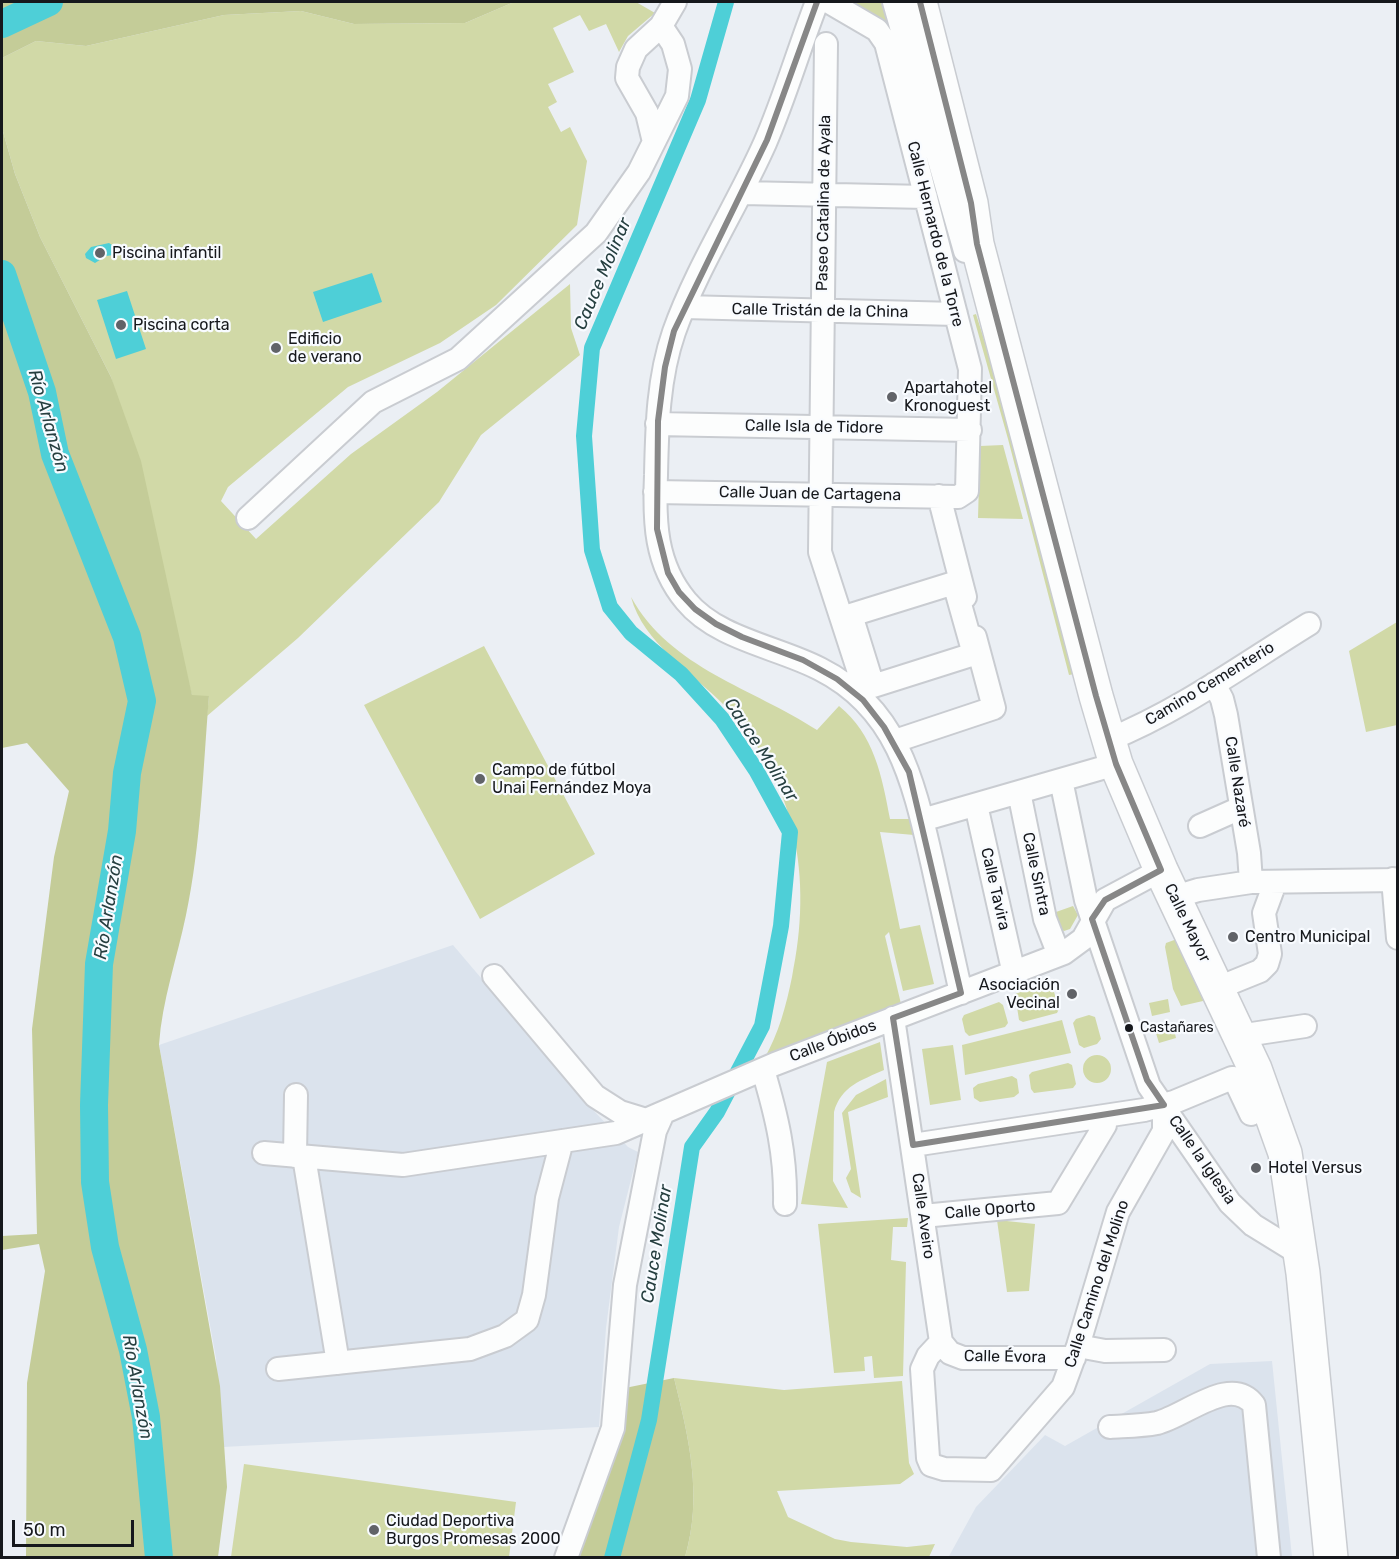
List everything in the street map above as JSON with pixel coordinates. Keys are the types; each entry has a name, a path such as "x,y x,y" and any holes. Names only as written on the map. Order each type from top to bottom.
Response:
{"highway":[{"path":"902,2 960,207 977,244"},
{"path":"920,2 971,203 977,244"},
{"name":"Calle Mayor","path":"977,244 1112,752 1168,884 1241,1038 1264,1092 1285,1153 1300,1254 1331,1557"}],"street":[{"path":"654,142 647,112 627,78 628,68 636,49 661,26 675,2"},
{"path":"894,2 985,320 998,358 1012,375"},
{"path":"823,4 743,193 684,308 666,357 657,424 654,522 658,544 670,576 687,603 722,627 806,661 837,679 866,704 895,741 914,785 961,993"},
{"name":"Calle Hernardo de la Torre","path":"823,4 877,30 884,38 970,369 969,487 965,494"},
{"path":"248,518 373,402 458,359 596,233 639,172 677,96 680,69 673,44 661,26"},
{"name":"Paseo Catalina de Ayala","path":"826,44 820,552 858,669 859,679"},
{"path":"743,193 926,197"},
{"name":"Calle Tristán de la China","path":"684,308 956,314"},
{"name":"Calle Isla de Tidore","path":"657,424 970,430"},
{"name":"Calle Juan de Cartagena","path":"655,492 958,497 965,494"},
{"path":"895,741 994,708 939,496"},
{"path":"954,583 974,654 873,686 851,615 954,583"},
{"name":"Camino Cementerio","path":"922,820 1061,780 1112,752 1152,719 1214,684 1309,624"},
{"name":"Calle Nazaré","path":"1214,684 1222,699 1226,715 1249,853 1251,882"},
{"name":"Calle la Iglesia","path":"1061,780 1080,877 1092,919 1149,1086 1219,1188 1239,1213 1264,1232 1300,1254"},
{"name":"Calle Sintra","path":"1019,792 1046,919 1059,955"},
{"name":"Calle Tavira","path":"976,805 1014,974"},
{"path":"1200,826 1236,810"},
{"path":"1395,880 1398,938"},
{"name":"Calle Óbidos","path":"264,1152 403,1165 616,1133 775,1064 1059,955 1083,939 1092,919 1105,900 1168,884 1198,890 1251,882 1395,880"},
{"path":"1218,987 1260,971 1268,964 1270,954 1263,914 1275,883"},
{"path":"494,976 595,1096 620,1112 655,1116 655,1131 625,1285 613,1428 566,1557"},
{"name":"Calle Aveiro","path":"893,1018 941,1342"},
{"path":"1241,1038 1252,1034 1305,1026"},
{"path":"753,1074 784,1155 785,1204"},
{"name":"Calle la Iglesia","path":"1164,1105 1234,1078 1251,1114"},
{"path":"296,1095 300,1156 338,1363"},
{"path":"913,1146 1164,1105"},
{"name":"Calle Camino del Molino","path":"941,1342 928,1356 921,1377 928,1458 931,1465 944,1469 991,1470 1063,1387 1076,1352 1118,1212 1164,1131 1164,1105"},
{"name":"Calle Oporto","path":"923,1216 1058,1203 1105,1125"},
{"path":"278,1369 470,1349 505,1336 527,1320 534,1295 547,1198 562,1141"},
{"name":"Calle Évora","path":"941,1342 950,1353 963,1358 1164,1350"},
{"path":"1110,1427 1156,1423 1222,1395 1240,1392 1249,1398 1254,1405 1269,1557"}],"shaded area":[{"path":"453,945 595,1112 628,1147 638,1152 619,1227 606,1328 599,1427 223,1447 216,1358 159,1045"},
{"path":"1272,1361 1292,1557 948,1558 976,1507 1045,1435 1065,1446 1210,1364"}],"green space":[{"path":"2,2 514,2 465,23 354,24 301,11 224,15 86,46 36,41 2,58"},
{"path":"514,2 636,2 655,13 628,36 619,52 606,24 589,31 580,15 553,28 574,72 548,84 557,102 548,107 561,132 570,127 587,161 577,225 496,305 440,343 348,387 228,487 221,501 256,539 351,454 437,392 570,284 571,328 580,355 481,435 439,502 298,638 207,716 209,696 192,696 111,377 40,237 15,174 2,128 2,58 36,41 86,46 224,15 301,11 354,24 465,23"},
{"path":"841,2 884,2 897,50 892,40"},
{"path":"2,128 15,174 40,237 111,377 141,461 192,695 209,696 195,861 186,915 163,1012 159,1045 220,1386 227,1487 218,1557 26,1557 27,1383 45,1271 39,1244 2,1250 2,1236 37,1234 32,1029 54,857 69,791 27,743 2,748"},
{"path":"976,314 1008,415 1074,674 1069,675 1008,439 973,315"},
{"path":"1003,445 1023,519 978,518 980,446"},
{"path":"631,597 648,622 668,642 715,675 817,730 839,706 861,729 880,772 890,819 911,819 914,835 880,832 900,929 920,925 934,984 903,991 889,932 885,936 901,1004 764,1059 778,1029 784,1009 798,940 801,904 799,868 793,833 783,799 769,766 749,735 725,706 671,657 646,629"},
{"path":"1397,622 1397,725 1366,732 1349,651"},
{"name":"Campo de fútbol Unai Fernández Moya","path":"484,646 595,854 480,919 364,705"},
{"path":"1073,906 1078,915 1070,929 1064,931 1057,926 1056,912"},
{"path":"1177,939 1203,1001 1181,1006 1173,989 1165,947 1166,943"},
{"path":"1047,983 1052,985 1059,1009 1057,1013 1023,1022 1019,1020 1015,994"},
{"path":"1168,999 1170,1012 1152,1016 1149,1003"},
{"path":"999,1002 1003,1005 1008,1023 1005,1027 969,1036 965,1032 962,1019 964,1015"},
{"path":"1089,1015 1095,1017 1101,1039 1097,1044 1084,1048 1079,1045 1073,1023 1076,1019"},
{"path":"1062,1020 1071,1053 965,1075 962,1045"},
{"path":"1173,1025 1176,1038 1159,1043 1155,1030"},
{"path":"880,1042 884,1070 847,1090 837,1103 834,1112 833,1181 848,1208 801,1204 827,1062"},
{"path":"953,1045 961,1100 930,1105 922,1049"},
{"path":"1097,1055 1107,1059 1111,1069 1107,1079 1097,1083 1087,1079 1083,1069 1087,1059"},
{"path":"1068,1063 1072,1065 1076,1084 1073,1088 1034,1093 1031,1089 1029,1075 1032,1072"},
{"path":"1012,1076 1017,1079 1019,1093 1014,1097 980,1102 974,1098 973,1088 978,1084"},
{"path":"886,1079 888,1097 848,1112 861,1198 851,1192 846,1178 851,1169 842,1113 856,1095"},
{"path":"908,1218 907,1227 893,1227 891,1260 906,1262 903,1376 874,1378 872,1356 864,1357 865,1371 834,1373 818,1224"},
{"path":"997,1220 1035,1224 1029,1291 1007,1292"},
{"path":"674,1378 784,1390 902,1381 909,1463 914,1474 900,1484 777,1491 788,1517 835,1539 907,1547 935,1544 929,1557 685,1557 693,1512 692,1468 685,1423"},
{"path":"674,1378 685,1423 692,1468 693,1512 685,1557 575,1558 625,1388"},
{"name":"Ciudad Deportiva Burgos Promesas 2000","path":"244,1464 516,1502 509,1557 231,1557"}],"water":[{"name":"Piscina infantil","path":"109,243 115,247 114,255 106,256 95,263 86,258 85,254 91,247"},
{"path":"372,273 382,302 323,322 313,292"},
{"name":"Piscina corta","path":"127,291 146,349 116,359 97,300"}],"waterway":[{"name":"Río Arlanzón","path":"2,24 49,2"},
{"name":"Cauce Molinar","path":"612,1558 649,1420 692,1147 717,1112 762,1026 781,926 790,832 756,770 722,719 681,674 631,633 610,607 592,550 584,436 592,348 698,100 726,2"},
{"name":"Río Arlanzón","path":"2,274 42,392 55,454 127,637 142,701 127,773 122,831 99,964 94,1105 95,1182 105,1247 133,1350 146,1417 159,1558"}],"transit line":[{"path":"817,2 767,140 674,331 665,367 658,421 657,529 668,573 679,592 695,609 716,624 742,637 803,660 837,679 863,700 884,727 909,772 961,993 893,1018 913,1145 1164,1105 1147,1080 1092,919 1105,900 1161,870 1116,764 1096,696 977,244 971,203 920,2"}],"place":[{"name":"Piscina infantil","path":"100,253"},
{"name":"Piscina corta","path":"121,325"},
{"name":"Edificio de verano","path":"276,348"},
{"name":"Apartahotel Kronoguest","path":"892,397"},
{"name":"Campo de fútbol Unai Fernández Moya","path":"480,779"},
{"name":"Centro Municipal","path":"1233,937"},
{"name":"Asociación Vecinal","path":"1072,994"},
{"name":"Castañares","path":"1129,1028"},
{"name":"Hotel Versus","path":"1256,1168"},
{"name":"Ciudad Deportiva Burgos Promesas 2000","path":"374,1530"}]}
